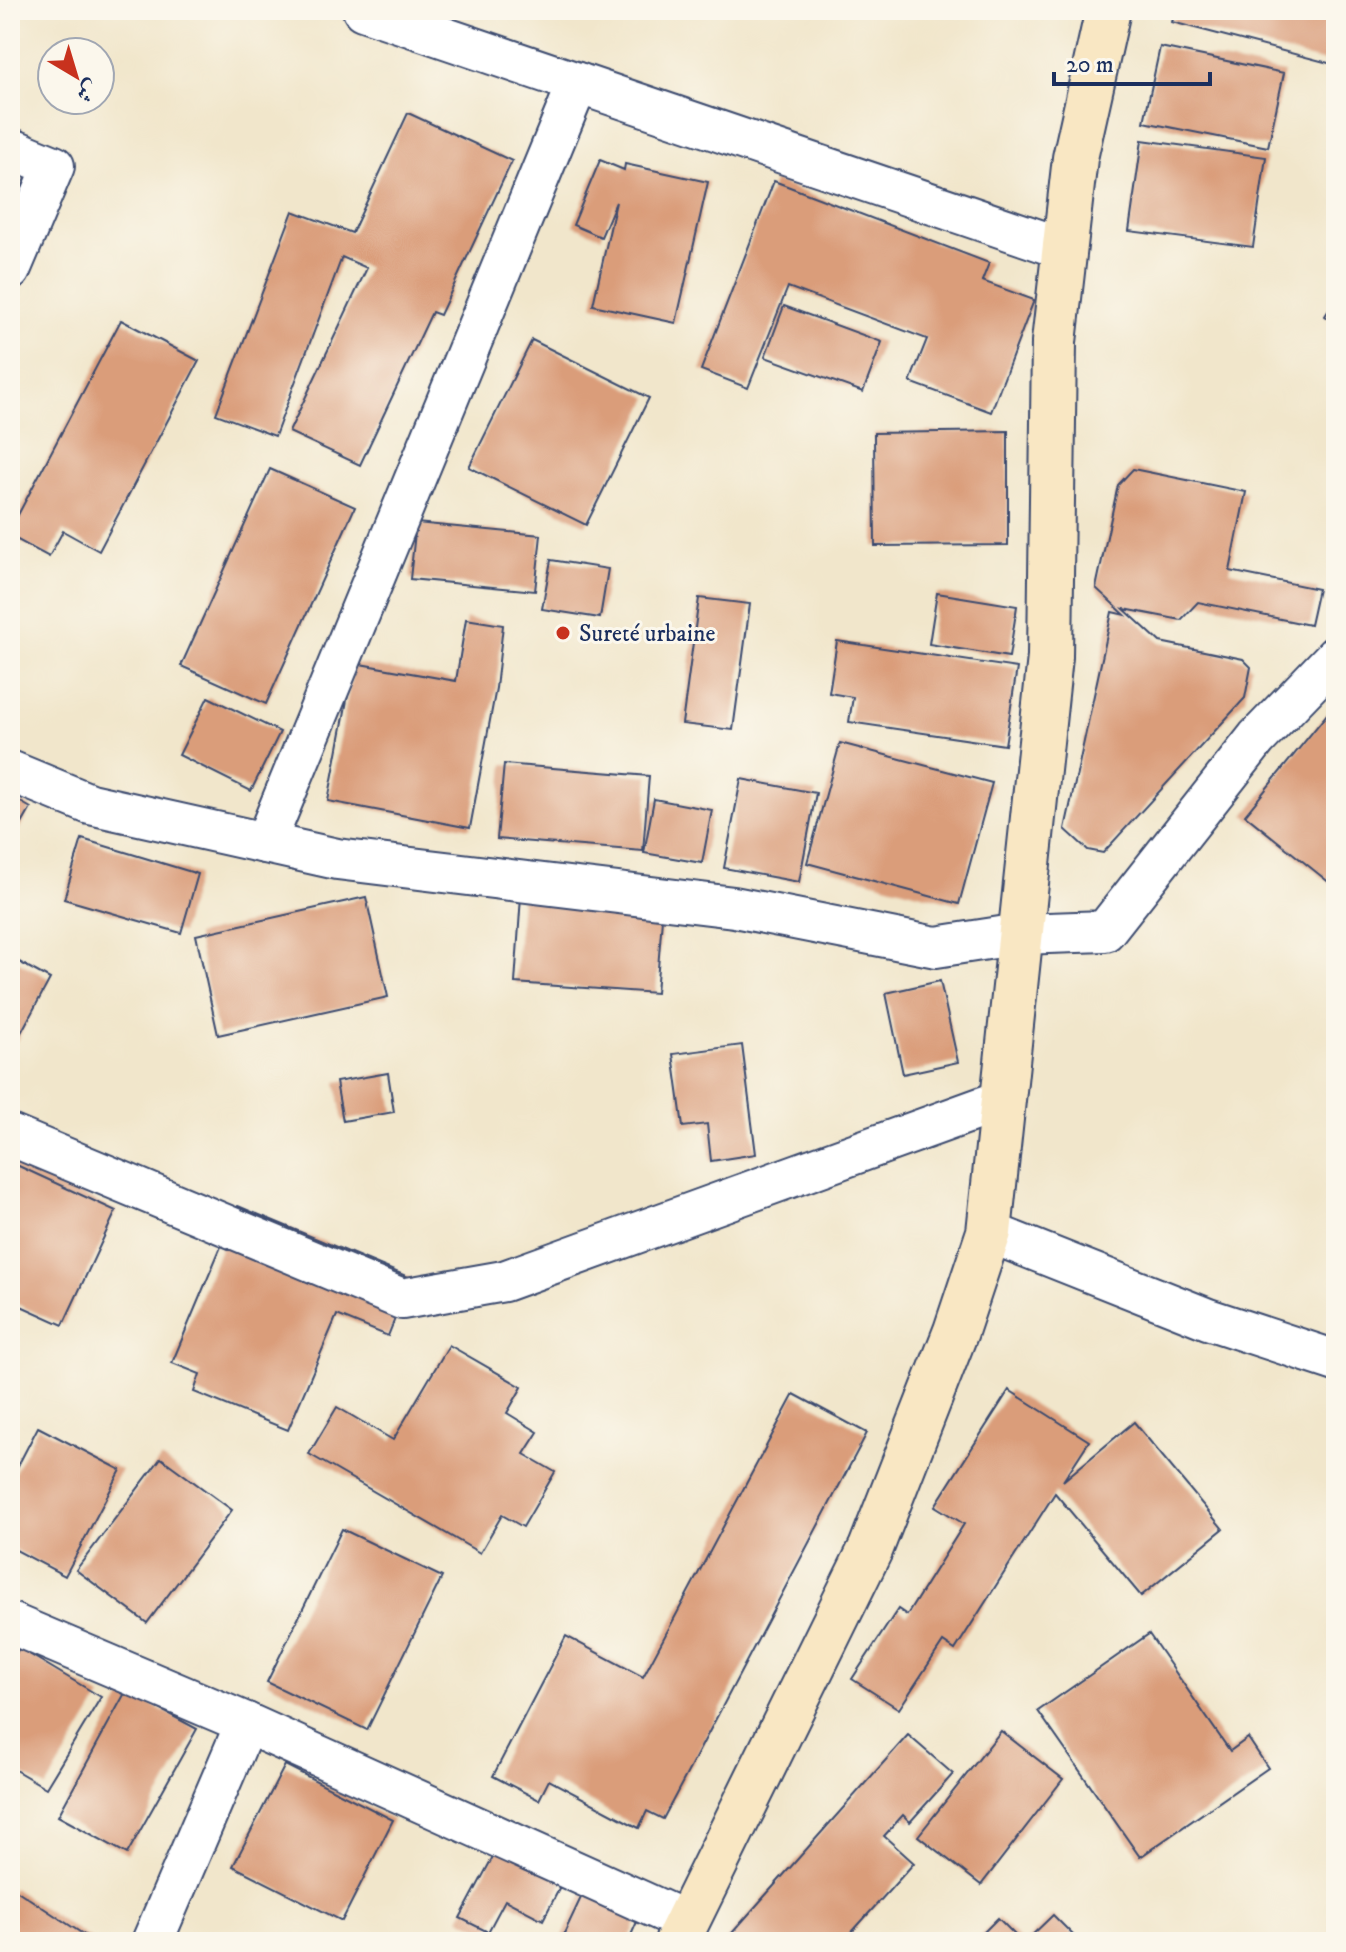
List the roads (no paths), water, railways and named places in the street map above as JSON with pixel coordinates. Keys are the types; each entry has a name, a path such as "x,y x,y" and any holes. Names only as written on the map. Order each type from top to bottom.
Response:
{"street":[{"path":"363,10 1065,249"},
{"path":"10,1623 246,1723 682,1932 871,1548 956,1331 989,1232 1000,1101 1050,657 1054,342 1075,158 1108,10"},
{"path":"265,843 578,83"},
{"path":"10,148 54,166 10,270"},
{"path":"10,771 90,804 337,859 734,907 936,947 1020,934 1105,931 1257,738 1336,656"},
{"path":"10,1135 402,1299 504,1281 1000,1101"},
{"path":"989,1232 1208,1319 1336,1361"},
{"path":"152,1942 246,1723"}],"place":[{"name":"Sureté urbaine","path":"563,633"}]}
